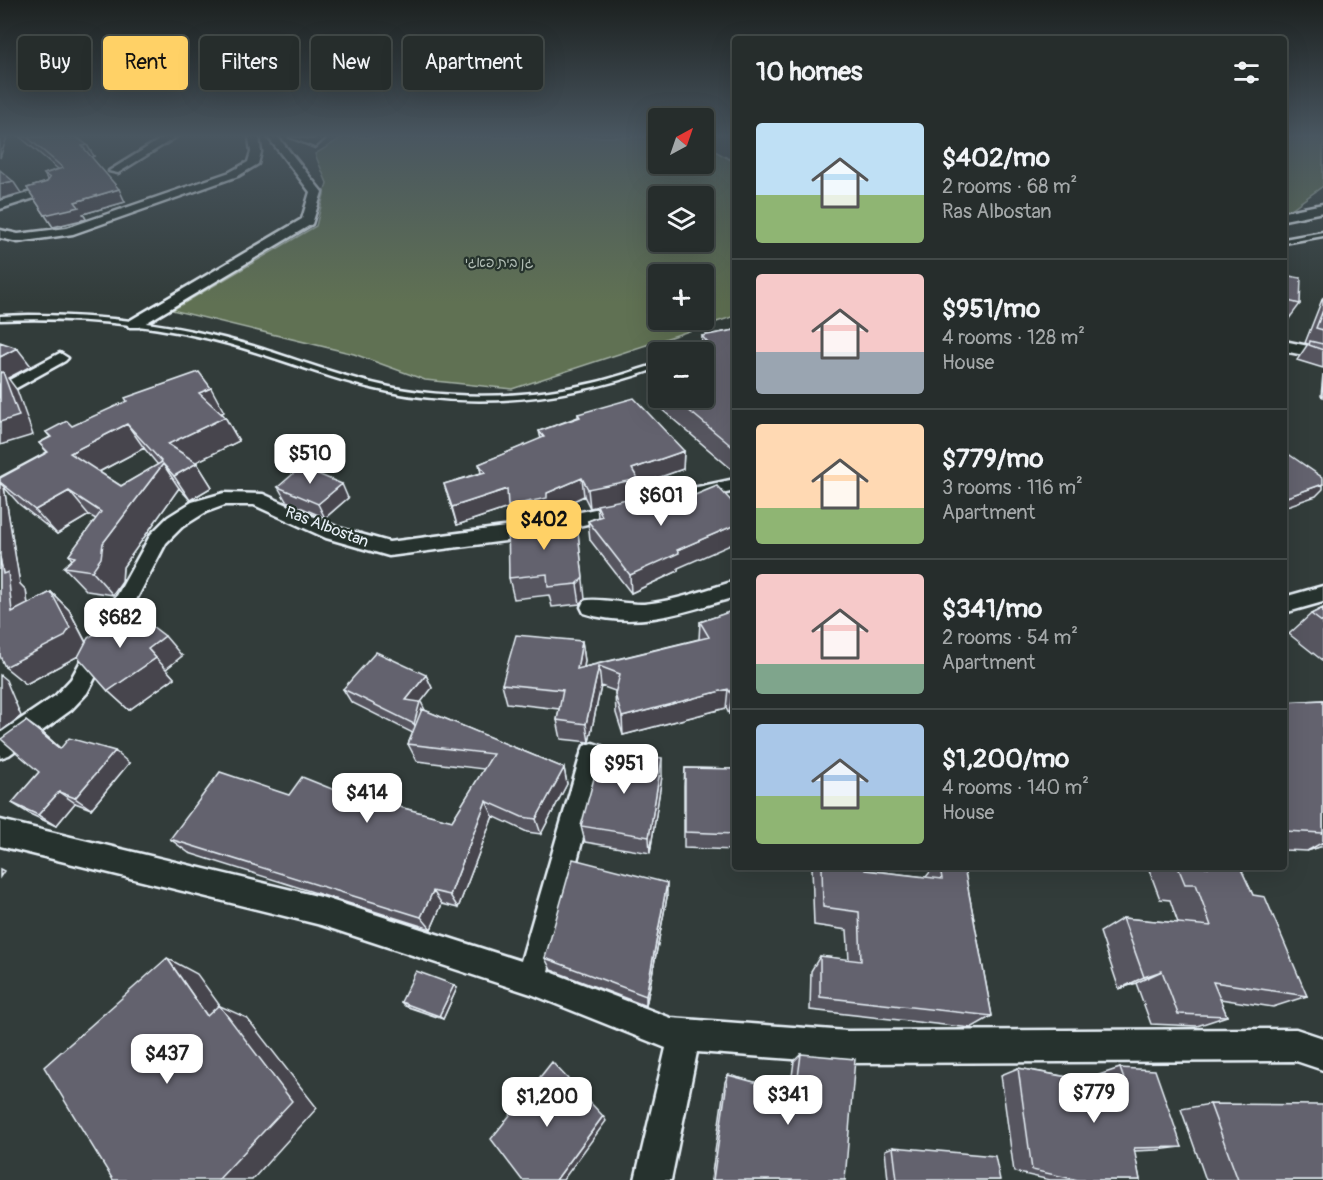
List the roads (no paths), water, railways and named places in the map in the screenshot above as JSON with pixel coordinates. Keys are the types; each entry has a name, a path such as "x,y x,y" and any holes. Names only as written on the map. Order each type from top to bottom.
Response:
{"street":[{"path":"0,205 42,192"},
{"path":"0,234 18,238 69,231 182,192"},
{"path":"134,324 308,221 316,192"},
{"path":"1287,215 1323,207"},
{"path":"1287,347 1323,354"},
{"path":"0,392 60,358"},
{"name":"Ras Albostan","path":"0,747 63,703 79,686 158,539 175,522 199,507 224,499 256,499 333,533 389,549 520,532 732,486"},
{"path":"592,607 612,614 636,615 732,590"},
{"path":"1287,604 1323,594"},
{"path":"531,979 593,754"},
{"path":"0,833 321,911 531,979 670,1034 847,1047 1296,1045 1323,1054"},
{"path":"653,1180 686,1035"}],"lane":[{"path":"1287,240 1323,234"},
{"path":"0,318 41,316 134,324 229,342 386,389 435,397 497,398 543,394 586,386 648,369"},
{"path":"714,346 732,340"}],"park label":[{"name":"גן בית פאגי","path":"499,262"}]}
